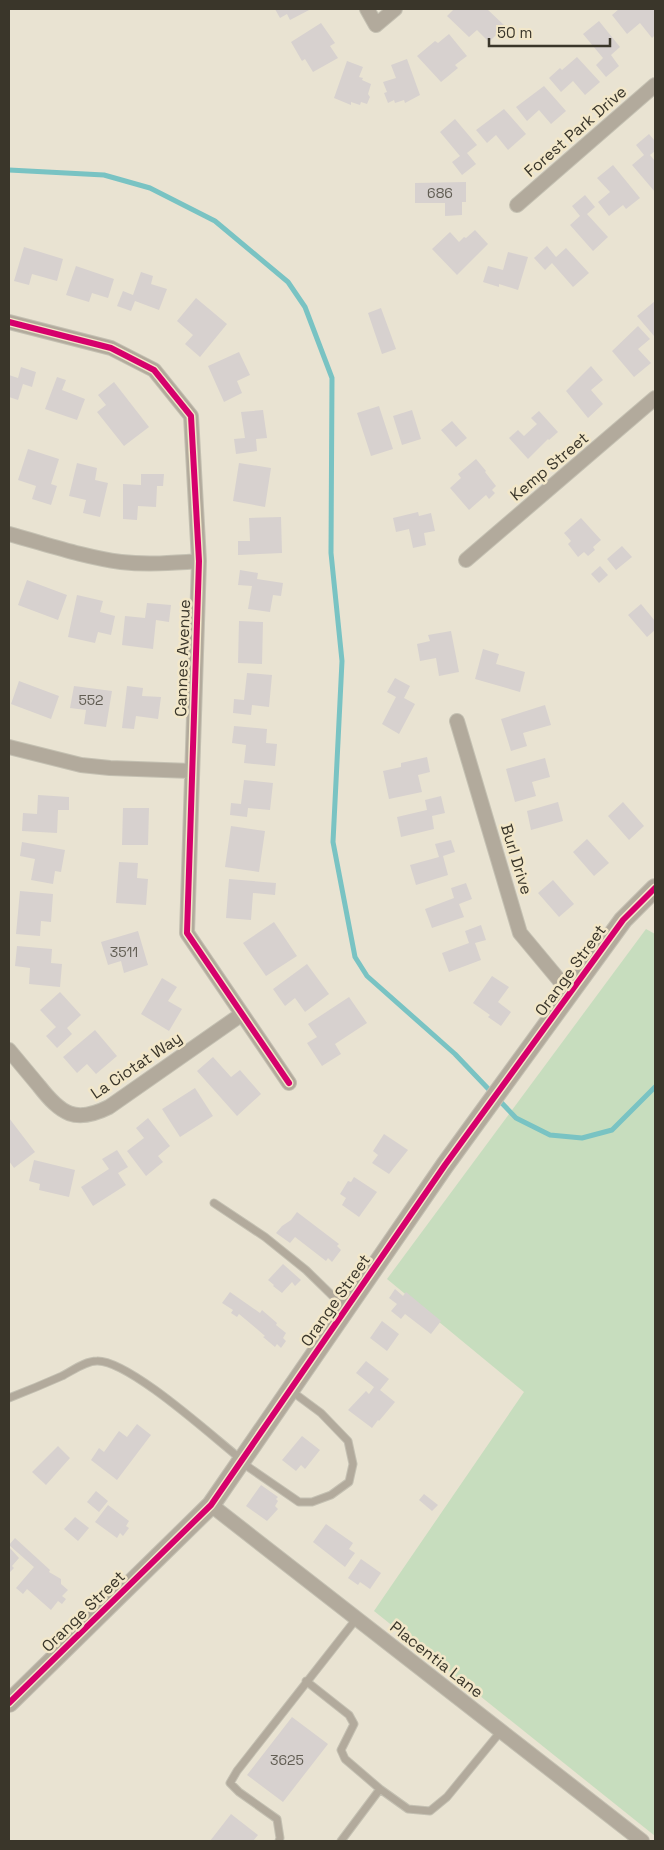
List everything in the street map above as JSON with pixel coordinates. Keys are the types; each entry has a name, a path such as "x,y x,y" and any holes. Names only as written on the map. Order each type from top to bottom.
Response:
{"street":[{"path":"367,9 376,25 396,9"},
{"name":"Forest Park Drive","path":"517,204 655,85"},
{"name":"Cannes Avenue","path":"9,322 111,348 154,370 191,416 199,562 187,933 289,1083"},
{"name":"Kemp Street","path":"466,560 655,398"},
{"path":"9,534 92,557 123,562 199,562"},
{"name":"Burl Drive","path":"457,721 520,933 570,993"},
{"path":"9,747 81,765 191,772"},
{"name":"Orange Street","path":"9,1703 211,1505 445,1165 623,920 654,890"},
{"name":"La Ciotat Way","path":"9,1050 57,1108 70,1114 83,1116 96,1114 109,1107 242,1014"},
{"name":"Placentia Lane","path":"211,1505 501,1731 629,1834 642,1841"}],"lane":[{"path":"214,1203 266,1237 306,1270 346,1309"},
{"path":"9,1398 97,1361 118,1367 146,1382 241,1461 299,1502 312,1502 331,1495 349,1482 353,1464 348,1441 320,1413 290,1390"},
{"path":"279,1841 277,1819 239,1792 230,1783 237,1771 356,1618"},
{"path":"306,1681 349,1715 354,1724 341,1750 345,1759 408,1809 430,1811 447,1797 501,1731"},
{"path":"342,1841 380,1788"}],"green space":[{"path":"646,929 655,934 655,1836 374,1611 524,1392 387,1279"}],"building":[{"path":"275,9 311,9 290,20 287,14 280,18"},
{"path":"454,9 487,9 505,26 489,42 477,30 469,37 447,16"},
{"path":"619,9 654,9 655,35 652,38 640,23 627,34 612,15"},
{"path":"599,21 620,47 611,55 619,66 606,77 596,65 603,58 583,34"},
{"path":"321,23 335,43 330,46 338,58 313,72 305,59 302,61 291,42"},
{"path":"449,34 467,56 455,65 458,68 441,82 417,56 435,41 438,43"},
{"path":"577,57 600,82 585,95 573,81 561,92 549,78"},
{"path":"407,59 420,95 405,103 404,100 395,103 394,100 388,103 384,93 387,92 383,82 396,78 391,65"},
{"path":"347,61 363,67 359,77 371,84 368,94 370,97 367,104 361,102 360,105 351,102 351,105 334,98"},
{"path":"544,86 566,111 551,124 539,110 527,121 516,107"},
{"path":"504,109 526,134 508,150 496,135 487,143 476,130"},
{"path":"455,119 477,145 467,153 476,164 462,175 452,162 460,156 440,132"},
{"path":"649,134 655,141 655,151 650,155 655,161 655,192 632,165 644,155 636,145"},
{"path":"613,165 640,198 626,209 623,205 609,216 598,202 610,192 597,178"},
{"path":"466,182 466,202 462,202 462,215 445,216 445,203 415,203 415,183"},
{"path":"585,195 595,207 587,214 608,237 593,251 570,225 580,216 572,206"},
{"path":"475,230 488,244 457,275 432,249 450,232 459,242"},
{"path":"547,246 556,257 566,248 589,273 573,287 552,263 545,270 534,258"},
{"path":"24,247 63,259 57,281 32,274 29,285 14,281"},
{"path":"508,252 528,257 518,290 499,284 499,287 483,282 488,266 503,270"},
{"path":"76,266 114,279 108,298 92,293 89,302 66,295"},
{"path":"141,272 153,276 151,284 167,289 159,310 135,301 131,311 117,306 123,291 133,295"},
{"path":"196,298 227,324 200,357 185,344 193,335 177,321"},
{"path":"655,301 655,334 654,336 637,316"},
{"path":"381,308 396,349 382,354 368,313"},
{"path":"638,326 650,339 638,349 651,363 634,377 612,351"},
{"path":"239,352 250,375 237,381 242,393 224,402 208,366"},
{"path":"591,366 603,380 591,390 603,404 588,418 566,391"},
{"path":"21,367 36,372 32,387 23,384 18,400 9,397 9,375 18,378"},
{"path":"57,377 66,380 62,390 85,399 77,420 45,409"},
{"path":"114,382 149,427 124,446 97,412 106,405 98,395"},
{"path":"379,406 393,449 371,456 357,413"},
{"path":"263,410 267,438 256,439 257,451 236,454 234,439 245,438 241,412"},
{"path":"412,410 421,439 402,445 393,416"},
{"path":"539,411 558,432 528,459 509,438 518,430 524,436 537,424 531,418"},
{"path":"452,421 467,438 456,447 441,430"},
{"path":"28,449 59,459 51,484 57,486 51,505 32,499 36,486 18,480"},
{"path":"476,459 496,486 492,490 495,493 489,499 486,495 469,510 450,488 461,478 458,474"},
{"path":"77,463 97,468 95,480 108,483 100,517 83,513 86,500 69,496"},
{"path":"239,463 271,468 265,507 233,501"},
{"path":"141,474 164,474 163,486 157,486 156,507 138,506 137,520 123,519 123,484 141,485"},
{"path":"418,512 419,516 431,513 435,531 424,533 426,545 413,548 409,529 396,532 393,518"},
{"path":"281,517 282,553 238,555 238,541 250,541 249,518"},
{"path":"581,518 601,540 593,547 595,550 588,556 584,552 578,557 568,544 571,541 564,533"},
{"path":"622,546 632,557 616,570 607,559"},
{"path":"600,566 608,575 599,583 591,574"},
{"path":"240,570 258,573 257,579 283,583 281,596 273,595 270,612 248,609 252,586 238,585"},
{"path":"27,580 67,595 58,620 18,605"},
{"path":"77,595 103,601 100,612 115,616 111,635 98,632 95,643 68,637"},
{"path":"147,603 171,605 169,622 156,620 153,649 122,645 125,616 145,618"},
{"path":"641,604 655,621 655,630 647,637 628,615"},
{"path":"239,621 263,622 262,664 238,663"},
{"path":"451,631 459,672 439,676 436,658 420,661 417,644 430,641 428,635"},
{"path":"483,649 499,654 496,664 525,672 520,692 475,679"},
{"path":"247,673 272,675 269,707 252,705 251,715 233,713 234,699 244,700"},
{"path":"395,678 410,686 404,698 415,704 399,734 382,724 396,697 387,692"},
{"path":"19,681 59,696 51,719 11,704"},
{"path":"74,686 112,691 106,727 84,724 86,710 70,708"},
{"path":"127,686 143,688 142,696 161,697 158,719 136,716 134,729 122,728"},
{"path":"545,705 551,725 523,733 527,746 511,751 501,719"},
{"path":"234,726 267,729 266,743 277,744 275,766 244,763 246,745 232,743"},
{"path":"427,757 430,772 418,775 422,792 389,799 383,771 401,767 401,763"},
{"path":"545,758 550,777 532,782 536,796 515,802 506,769"},
{"path":"244,780 273,783 270,810 248,808 247,817 230,815 231,803 241,804"},
{"path":"38,795 69,797 69,810 58,810 57,833 22,831 23,813 37,814"},
{"path":"441,796 445,813 432,816 434,829 401,837 397,817 427,810 425,800"},
{"path":"558,802 563,821 531,830 527,811"},
{"path":"623,802 644,826 629,840 608,816"},
{"path":"123,808 149,808 148,845 122,845"},
{"path":"231,826 265,831 259,872 225,867"},
{"path":"587,839 609,863 594,876 573,852"},
{"path":"451,840 455,852 443,856 448,875 416,885 410,865 439,857 435,844"},
{"path":"22,842 65,850 61,872 55,871 53,884 31,880 35,859 20,856"},
{"path":"119,862 138,863 137,878 148,879 146,905 116,903"},
{"path":"229,879 276,883 275,895 253,893 251,920 226,918"},
{"path":"553,880 574,904 559,917 538,893"},
{"path":"466,883 472,899 459,904 464,917 432,928 425,909 454,898 451,888"},
{"path":"20,891 53,894 51,922 41,921 40,936 16,934"},
{"path":"274,922 297,956 266,976 243,943"},
{"path":"481,925 486,940 475,943 481,960 449,972 442,953 469,943 465,931"},
{"path":"138,931 148,965 124,973 121,961 108,965 101,942"},
{"path":"17,946 52,949 51,963 62,964 60,987 29,984 30,968 15,966"},
{"path":"307,964 329,994 305,1012 295,998 285,1006 273,989"},
{"path":"492,976 509,987 498,1002 511,1012 501,1026 488,1017 490,1015 473,1003"},
{"path":"162,978 177,987 168,1001 182,1009 169,1031 141,1014"},
{"path":"60,992 81,1015 67,1028 72,1034 57,1048 46,1036 56,1027 40,1010"},
{"path":"349,997 367,1023 335,1044 341,1054 322,1066 307,1043 317,1037 308,1024"},
{"path":"95,1030 117,1056 96,1074 87,1064 77,1073 63,1057"},
{"path":"213,1057 231,1077 240,1070 261,1094 237,1116 197,1071"},
{"path":"195,1088 213,1116 180,1137 162,1109"},
{"path":"9,1118 35,1152 14,1168 9,1161"},
{"path":"148,1118 170,1146 158,1156 163,1162 146,1176 127,1151 144,1138 136,1128"},
{"path":"384,1134 408,1150 389,1174 372,1163 378,1155 373,1151"},
{"path":"117,1150 128,1167 118,1173 126,1185 93,1206 81,1187 109,1169 102,1159"},
{"path":"34,1160 75,1170 69,1197 39,1190 40,1184 29,1181"},
{"path":"354,1177 377,1192 359,1217 342,1205 346,1198 340,1194 348,1181 351,1182"},
{"path":"297,1212 339,1244 337,1246 341,1250 332,1262 328,1258 326,1261 295,1237 290,1243 276,1233"},
{"path":"283,1264 301,1280 295,1286 292,1282 282,1293 268,1280"},
{"path":"395,1289 403,1296 406,1292 441,1321 431,1334 405,1314 401,1319 391,1311 397,1304 389,1298"},
{"path":"230,1292 260,1313 262,1310 277,1323 276,1325 286,1333 283,1338 286,1341 281,1348 277,1344 275,1347 239,1314 237,1317 231,1313 233,1310 222,1303"},
{"path":"382,1321 399,1334 387,1351 370,1338"},
{"path":"366,1361 389,1379 380,1390 395,1402 372,1428 348,1410 366,1391 369,1394 374,1387 356,1373"},
{"path":"137,1424 151,1435 117,1480 91,1460 99,1448 104,1452 119,1431 127,1437"},
{"path":"302,1436 320,1450 305,1469 301,1465 296,1471 282,1460"},
{"path":"58,1446 70,1458 46,1485 32,1472"},
{"path":"261,1485 278,1497 275,1506 278,1509 267,1521 246,1506"},
{"path":"96,1491 108,1501 99,1512 87,1502"},
{"path":"424,1494 438,1505 432,1511 419,1500"},
{"path":"108,1505 129,1521 126,1526 129,1528 123,1536 120,1533 117,1538 95,1522"},
{"path":"75,1517 89,1528 78,1541 64,1529"},
{"path":"326,1524 353,1543 349,1549 355,1553 345,1567 313,1542"},
{"path":"15,1538 50,1570 49,1572 61,1579 61,1584 68,1590 62,1596 66,1599 62,1604 58,1601 51,1610 27,1589 23,1594 16,1588 34,1567 9,1545"},
{"path":"9,1547 19,1558 9,1573"},
{"path":"361,1559 381,1573 370,1589 360,1582 358,1585 348,1578"},
{"path":"292,1717 328,1744 283,1802 247,1775"},
{"path":"231,1814 258,1835 253,1841 210,1841"}],"waterway":[{"path":"9,170 104,175 150,188 215,221 288,282 305,307 332,378 331,553 342,661 333,842 355,957 367,976 455,1054 516,1118 550,1135 582,1138 612,1130 655,1087"}],"cycle path":[{"path":"9,322 111,348 154,370 191,416 199,561 187,933 289,1083"},
{"path":"9,1703 211,1505 445,1165 623,920 655,888"}]}
